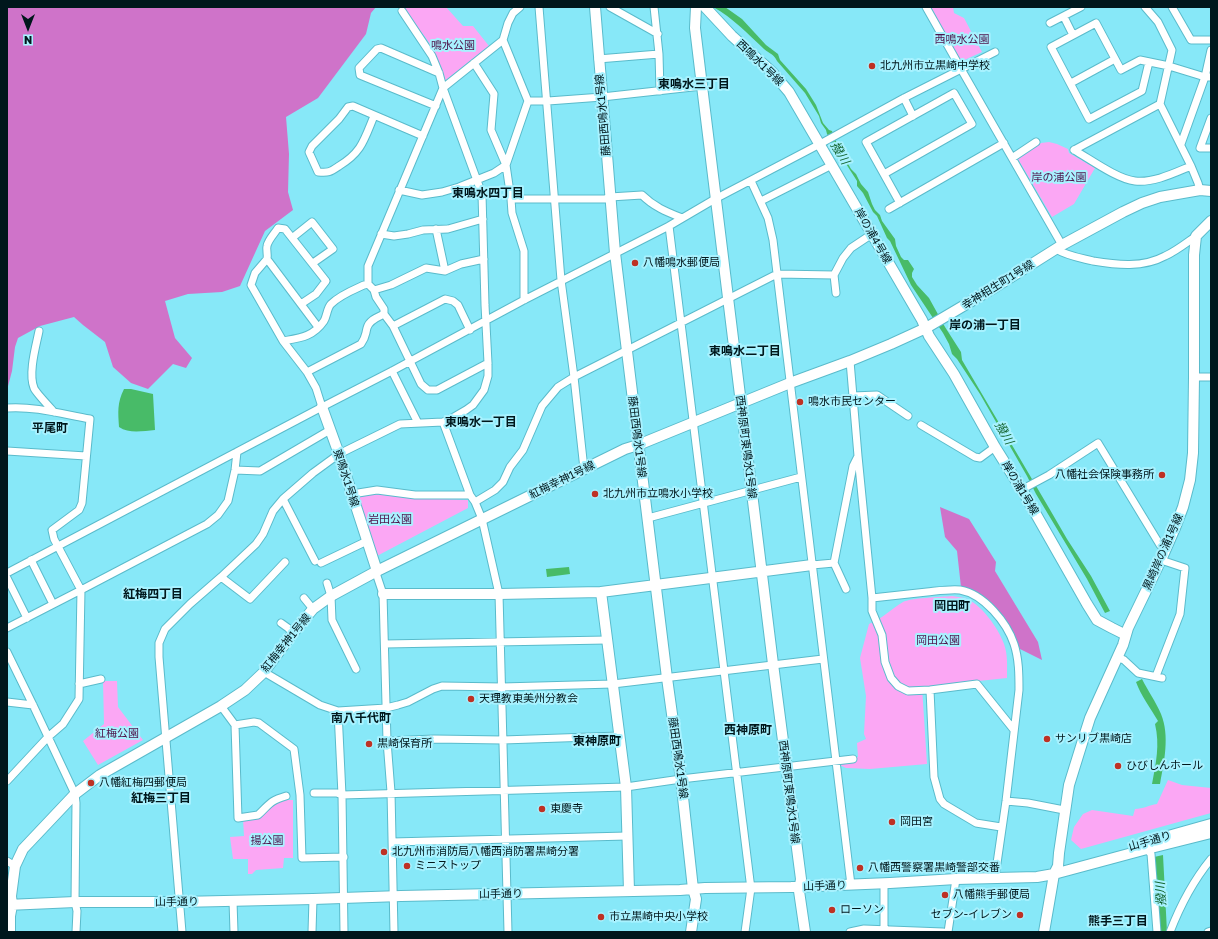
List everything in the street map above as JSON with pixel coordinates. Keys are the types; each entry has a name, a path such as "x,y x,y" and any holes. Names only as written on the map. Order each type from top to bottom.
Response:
{"street":[{"path":"488,363 437,390 428,390 421,384 393,326 384,314 384,309 376,297 374,290 368,284 368,266 436,106 442,88 503,40 508,23 513,13 520,7"},
{"path":"539,7 548,101 554,199 584,469"},
{"name":"藤田西鳴水1号線","path":"595,7 614,253 648,518 655,585 681,779 693,889 696,899 691,932"},
{"path":"610,7 658,34"},
{"path":"654,7 658,34 660,91"},
{"name":"西神原町東鳴水1号線","path":"696,7 695,28 715,199 800,878 799,886 805,932"},
{"name":"西鳴水1号線","path":"705,7 732,36 772,72 789,92 822,143"},
{"path":"926,7 1004,143 1063,253 1087,260 1105,263 1133,265 1152,261 1165,256 1196,236 1211,221"},
{"path":"1145,7 1158,22 1172,50 1160,104 1192,166 1200,190"},
{"path":"1172,7 1191,40 1211,40"},
{"path":"1050,23 1079,8"},
{"path":"182,932 159,657 159,643 165,629 190,604 256,544 263,534 274,511 283,499 313,473 339,454 400,424 443,422 466,410 473,405 484,390 488,376 482,194 478,180 442,88 439,73 432,56 402,10"},
{"path":"1064,17 1073,35"},
{"path":"1149,62 1142,91 1089,118 1051,47 1096,23 1121,70 1140,60 1169,66 1208,77"},
{"path":"399,190 422,195 442,192 478,180 494,173 506,165 528,101 503,40"},
{"path":"436,106 360,75 358,68 377,48 381,48 439,73"},
{"path":"1181,144 1208,77 1211,50"},
{"path":"7,573 322,407 392,372 562,280 669,226 715,199 904,98 995,52"},
{"path":"598,59 659,54"},
{"path":"1071,83 1115,59"},
{"path":"474,63 494,94 491,130 506,165 512,213 524,251 524,300"},
{"path":"528,101 602,97 702,86"},
{"path":"884,174 972,124 954,93 866,142 900,203"},
{"path":"904,98 913,116"},
{"path":"1160,104 1074,150 1125,179 1134,181 1153,180 1192,166"},
{"path":"374,116 362,144 351,158 328,173 318,172 309,152 312,146 339,119 348,107 353,106 423,136"},
{"path":"1211,118 1200,148 1211,148"},
{"path":"1012,158 1036,142"},
{"name":"岸の浦4号線","path":"822,143 832,165 926,328"},
{"path":"889,209 1004,143"},
{"path":"760,201 832,165"},
{"path":"751,181 768,218 773,240 851,885"},
{"name":"幸神相生町1号線","path":"740,404 790,383 850,361 926,328 1059,247 1142,203 1160,197 1200,190 1211,191"},
{"path":"511,199 604,198 642,195 650,203 660,209 682,218"},
{"path":"381,234 394,236 423,230 448,229 483,219"},
{"path":"292,238 312,222 333,249 313,264"},
{"path":"669,226 751,888 745,932"},
{"path":"301,304 316,294 326,281 285,229 278,228 266,246 268,253 266,259 255,272 251,285 283,341 307,372 316,388 322,407"},
{"path":"436,229 445,271"},
{"path":"836,294 834,275 843,258 851,248 872,234"},
{"name":"黒崎岸の浦1号線","path":"1044,932 1056,870 1064,810 1069,785 1082,740 1126,635 1161,560 1183,507 1190,480 1193,453 1194,256 1196,236"},
{"path":"266,259 318,327"},
{"path":"374,290 391,285 426,268 445,271 461,264 484,259"},
{"path":"476,502 495,490 503,482 510,467 523,450 542,406 558,387 574,377 777,274 834,275"},
{"path":"283,341 301,338 310,334 324,320 330,305 337,299 364,284 368,284"},
{"path":"393,326 444,299 452,301 458,305 470,330"},
{"path":"307,372 361,344 366,337 367,327 372,321 384,314"},
{"name":"岸の浦1号線","path":"926,328 929,336 954,374 995,448 1024,488 1092,613 1098,620 1126,635"},
{"path":"40,331 33,364 32,377 34,388 54,412"},
{"path":"850,361 872,611 882,635 885,662 891,678 898,686 908,691 930,690 977,684 1014,730"},
{"path":"392,372 418,423"},
{"path":"1194,377 1211,377"},
{"path":"853,396 877,395 908,416"},
{"name":"紅梅幸神1号線","path":"10,932 9,905 11,896 11,863 75,794 100,774 221,706 245,690 264,672 313,609 330,596 377,571 625,449 740,404"},
{"path":"7,408 19,407 90,419 82,503 79,510 52,530 54,539 81,590 79,700 62,724 7,781"},
{"name":"東鳴水1号線","path":"322,407 377,571"},
{"path":"443,422 470,495 476,502 482,519 499,594 508,932"},
{"path":"921,425 975,457 980,458 995,448"},
{"path":"235,470 260,472 330,430"},
{"path":"1024,488 1098,444 1160,545 1165,550"},
{"path":"7,451 86,456"},
{"path":"7,628 207,524 218,515 228,502 235,470 237,452"},
{"path":"846,589 834,562 853,466 858,456"},
{"path":"648,518 801,477"},
{"path":"352,494 377,490 415,495 470,495"},
{"path":"283,499 318,562 367,541"},
{"path":"31,560 53,604"},
{"path":"1117,657 1124,660 1138,673 1159,677 1180,614 1185,568 1161,560"},
{"path":"221,577 250,599 285,562"},
{"path":"383,594 601,592 834,562"},
{"path":"377,571 377,576 383,594 385,644 382,668 391,792 394,932"},
{"path":"7,578 27,618"},
{"path":"327,584 329,588 332,620 356,669"},
{"path":"872,598 941,590 960,590 982,600 999,618 1008,631 1014,645 1019,674 1019,690 1006,801 994,878"},
{"path":"601,592 626,787 629,891"},
{"path":"304,598 313,609"},
{"path":"281,623 293,633"},
{"path":"385,644 607,640"},
{"path":"7,652 75,794 76,932"},
{"path":"264,672 320,704 338,711 386,708 408,702 442,686 502,687 613,684 823,659"},
{"path":"79,684 101,679"},
{"path":"930,690 934,777 940,799 944,804 976,823 1001,827"},
{"path":"7,702 33,705"},
{"path":"221,706 235,725 238,818 258,816 268,804 276,799 286,796"},
{"path":"338,711 344,858 344,932"},
{"path":"235,725 254,722 259,723 294,749 300,794 302,858 344,858"},
{"path":"387,741 434,739 503,740 619,736"},
{"path":"314,793 342,794 626,787 737,772 853,759"},
{"path":"1006,801 1028,803 1064,810"},
{"name":"山手通り","path":"1056,870 1211,824"},
{"name":"山手通り","path":"9,905 75,902 233,901 751,888 994,878 1038,871 1056,870 1211,833"},
{"path":"392,842 627,836"},
{"path":"1147,848 1151,854 1157,932"},
{"path":"1170,932 1183,901 1201,871 1211,859"},
{"path":"948,932 956,879"},
{"path":"884,883 884,931"},
{"path":"685,932 693,889"},
{"path":"312,932 313,899"},
{"path":"233,901 234,932"},
{"path":"850,932 864,929 884,931 943,932"}],"green space":[{"name":"鳴水公園","path":"400,7 446,7 463,26 473,26 489,46 446,80 444,80 438,62 429,44 422,33 415,27 407,13"},
{"name":"西鳴水公園","path":"931,7 953,7 954,13 964,18 982,52 960,62"},
{"name":"岸の浦公園","path":"1049,142 1068,149 1069,153 1095,168 1074,204 1052,217 1018,159 1041,143"},
{"name":"岩田公園","path":"374,494 410,498 468,500 468,508 375,557 356,498"},
{"name":"岡田公園","path":"952,596 963,598 976,605 988,617 998,631 1002,638 1006,652 1007,678 922,687 927,764 870,769 846,768 840,765 839,759 858,757 857,743 866,739 864,734 866,696 860,658 869,624 903,602"},
{"name":"紅梅公園","path":"103,681 117,681 118,707 143,740 98,765 83,741 104,724"},
{"path":"1168,780 1182,785 1211,788 1211,813 1081,849 1071,840 1074,827 1083,814 1092,810 1133,816 1135,809 1157,804"},
{"name":"揚公園","path":"279,800 293,800 293,858 284,858 283,868 256,870 252,874 248,874 248,859 233,859 230,837 244,836 243,819 259,819 267,809"}],"shaded area":[{"path":"7,7 376,7 371,13 366,34 318,98 286,117 289,154 288,192 293,210 265,231 240,286 222,292 188,294 165,301 175,338 192,358 186,368 173,364 148,389 131,383 113,367 105,342 74,317 40,326 18,338 7,390"},
{"path":"940,507 969,519 996,562 995,571 1038,642 1042,660 1020,649 1013,633 976,593 961,587 957,551 945,537"}],"water":[{"name":"撥川","path":"713,7 725,7 742,19 766,45 778,54 780,60 806,89 816,105 823,123 829,130 832,131 838,146 851,169 868,192 875,210 880,215 882,221 895,239 896,246 901,257 904,260 908,260 914,269 912,277 929,298 961,352 962,360 1067,539 1091,576 1110,611 1105,613 1087,579 1036,494 980,394 957,359 952,354 943,333 911,285 877,216 857,186 857,181 827,134 819,116 805,93 773,55 764,49 734,21"},
{"path":"124,389 153,394 155,430 127,431 119,427 119,403"},
{"path":"569,567 570,574 547,577 546,569"},
{"path":"1142,679 1157,705 1164,722 1166,740 1160,784 1152,784 1157,747 1155,724 1158,721 1143,697 1136,682"},
{"name":"撥川","path":"1163,855 1167,932 1158,932 1154,857"}],"place":[{"name":"北九州市立黒崎中学校","path":"872,66"},
{"name":"八幡鳴水郵便局","path":"635,263"},
{"name":"鳴水市民センター","path":"800,402"},
{"name":"八幡社会保険事務所","path":"1162,475"},
{"name":"北九州市立鳴水小学校","path":"595,494"},
{"name":"天理教東美州分教会","path":"471,699"},
{"name":"サンリブ黒崎店","path":"1047,739"},
{"name":"黒崎保育所","path":"369,744"},
{"name":"ひびしんホール","path":"1118,766"},
{"name":"八幡紅梅四郵便局","path":"91,783"},
{"name":"東慶寺","path":"542,809"},
{"name":"岡田宮","path":"892,822"},
{"name":"北九州市消防局八幡西消防署黒崎分署","path":"384,852"},
{"name":"ミニストップ","path":"407,866"},
{"name":"八幡西警察署黒崎警部交番","path":"860,868"},
{"name":"八幡熊手郵便局","path":"945,895"},
{"name":"ローソン","path":"832,910"},
{"name":"セブン-イレブン","path":"1020,915"},
{"name":"市立黒崎中央小学校","path":"601,917"}],"district":[{"name":"東鳴水三丁目","path":"694,84"},
{"name":"東鳴水四丁目","path":"488,193"},
{"name":"岸の浦一丁目","path":"985,325"},
{"name":"東鳴水二丁目","path":"745,351"},
{"name":"東鳴水一丁目","path":"481,422"},
{"name":"平尾町","path":"50,428"},
{"name":"紅梅四丁目","path":"153,594"},
{"name":"岡田町","path":"952,606"},
{"name":"南八千代町","path":"361,718"},
{"name":"西神原町","path":"748,730"},
{"name":"東神原町","path":"597,741"},
{"name":"紅梅三丁目","path":"161,798"},
{"name":"熊手三丁目","path":"1118,921"}]}
